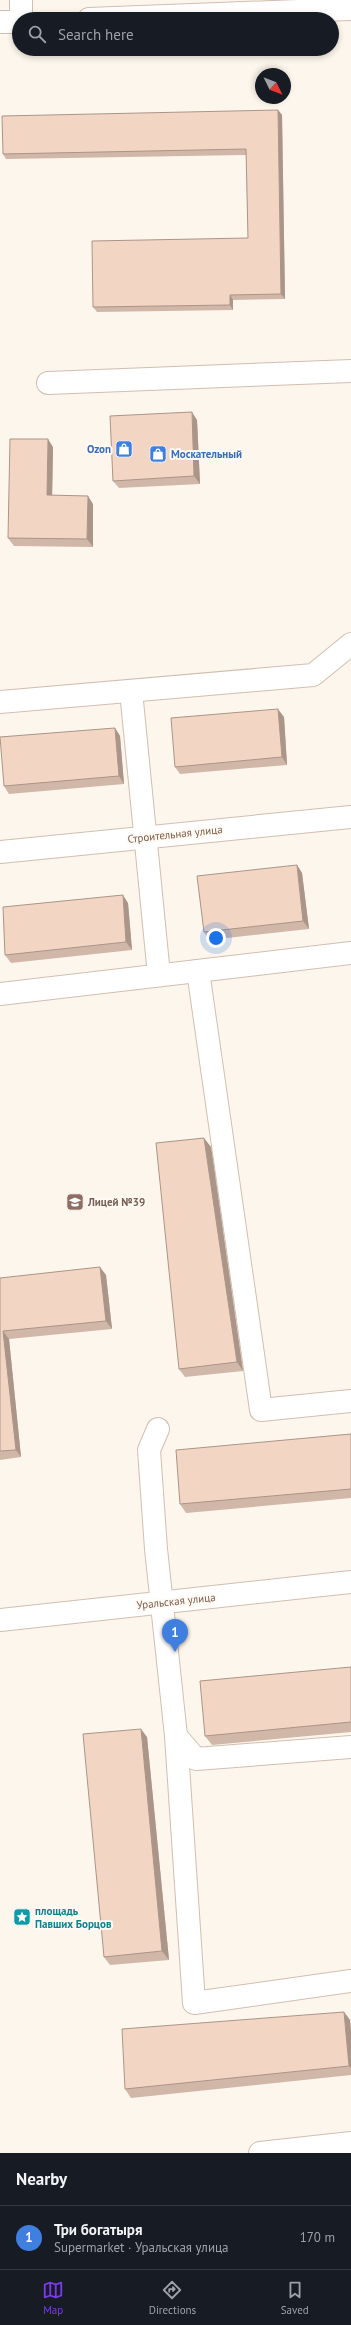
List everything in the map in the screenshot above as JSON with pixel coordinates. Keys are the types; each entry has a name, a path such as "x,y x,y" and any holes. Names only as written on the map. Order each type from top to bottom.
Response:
{"street":[{"path":"21,0 21,12"},
{"path":"179,12 257,6 351,9"},
{"path":"0,22 12,22"},
{"path":"48,383 351,371"},
{"path":"0,702 313,675 351,644"},
{"path":"131,691 158,975"},
{"name":"Строительная улица","path":"0,852 351,817"},
{"path":"0,994 351,953"},
{"path":"198,971 261,1410 351,1401"},
{"path":"158,1429 149,1450 156,1549 176,1736 194,2003 351,1982"},
{"name":"Уральская улица","path":"0,1620 351,1582"},
{"path":"176,1736 196,1759 351,1747"},
{"path":"260,2153 351,2143"}],"building":[{"path":"278,110 281,294 230,295 230,305 93,307 92,241 248,238 246,149 3,154 2,116"},
{"name":"Москательный","path":"192,412 194,476 113,481 110,416"},
{"path":"10,439 48,439 47,495 88,496 87,539 8,538"},
{"path":"278,709 282,757 175,767 171,718"},
{"path":"115,728 119,776 4,786 0,737"},
{"path":"297,865 303,921 204,932 197,876"},
{"path":"123,895 126,942 5,955 3,907"},
{"path":"204,1138 237,1362 179,1369 156,1143"},
{"path":"100,1267 106,1321 3,1331 16,1450 0,1451 0,1278"},
{"path":"351,1434 351,1489 180,1504 176,1450"},
{"path":"351,1667 351,1722 205,1736 200,1681"},
{"path":"141,1729 162,1951 104,1957 83,1734"},
{"path":"344,2012 349,2066 125,2089 122,2029"}],"place":[{"name":"Ozon","path":"124,449"},
{"name":"Москательный","path":"158,454"},
{"name":"Лицей №39","path":"75,1202"},
{"name":"Три богатыря","path":"175,1652"},
{"name":"площадь Павших Борцов","path":"22,1917"}]}
